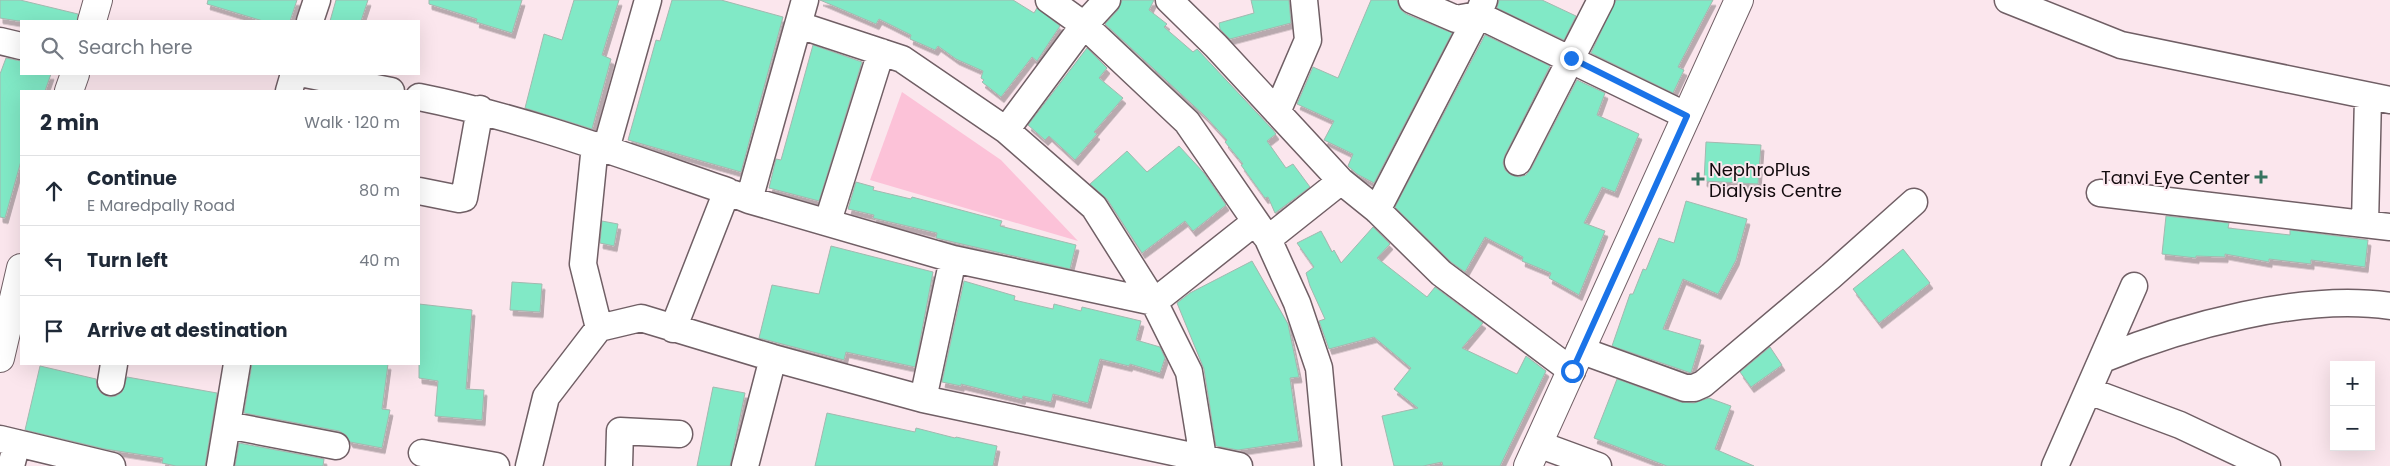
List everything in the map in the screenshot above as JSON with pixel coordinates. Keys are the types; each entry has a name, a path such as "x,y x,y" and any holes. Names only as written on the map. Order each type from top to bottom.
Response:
{"main road":[{"path":"92,20 98,0"},
{"path":"1533,455 1739,0"},
{"path":"69,90 75,75"},
{"path":"0,358 20,275"}],"street":[{"path":"310,20 317,0"},
{"path":"600,328 583,264 600,147 648,0"},
{"path":"1049,0 1084,25 1187,122 1262,231 1297,303 1319,368 1328,466"},
{"path":"1006,130 1084,25 1107,0"},
{"path":"1169,0 1216,46 1341,181 1377,210 1441,273 1576,360 1686,388 1694,388 1703,384 1832,276 1914,202"},
{"path":"1277,112 1308,40 1304,0"},
{"path":"1412,0 1456,19 1481,8"},
{"path":"1518,162 1601,0"},
{"path":"2008,0 2121,45 2379,98 2378,226 2100,193"},
{"path":"1481,8 1571,58 1687,116"},
{"path":"1377,210 1481,8"},
{"path":"673,329 738,196 802,12 881,52 902,59 1006,130 1094,207 1154,302 1189,372 1203,458"},
{"path":"0,41 20,46"},
{"path":"828,221 881,52"},
{"path":"289,90 294,75"},
{"path":"310,75 387,90"},
{"path":"420,97 480,109 600,147 738,196 954,259 1154,302 1341,181"},
{"path":"420,191 460,199 464,198 480,109"},
{"path":"923,399 954,259"},
{"path":"2055,466 2134,286"},
{"path":"2103,359 2150,340 2272,310 2331,303 2370,303 2390,306"},
{"path":"529,466 546,398 600,328 641,318 773,358 1141,455 1203,458 1239,466"},
{"path":"745,466 773,358"},
{"path":"220,466 238,365"},
{"path":"2088,391 2180,425 2267,466"},
{"path":"227,425 336,446"},
{"path":"619,466 620,431 679,434"},
{"path":"9,449 112,466"},
{"path":"422,453 496,466"},
{"path":"1533,455 1598,466"}],"shaded area":[{"path":"902,92 1001,160 1078,241 870,180"}],"building":[{"path":"0,0 20,0 78,14 77,20 18,21 0,18"},
{"path":"208,0 297,0 290,20 260,20 207,4"},
{"path":"336,0 368,0 361,20 330,20"},
{"path":"429,0 522,0 512,33 476,22 477,19 429,4"},
{"path":"574,0 619,0 602,55 611,59 592,129 525,108 544,34 562,40"},
{"path":"672,0 721,0 783,17 741,172 628,140 656,40 660,41"},
{"path":"820,0 1013,0 1034,13 1037,8 1060,26 1037,61 1032,57 1001,97 982,82 984,80 981,78 983,71 956,59 938,46 935,50 910,39 911,35 879,19 876,24"},
{"path":"1122,0 1154,0 1149,10 1167,24 1164,27 1193,52 1197,49 1273,130 1276,134 1267,141 1286,168 1293,164 1310,187 1275,213 1268,197 1265,198 1241,165 1243,164 1225,142 1227,140 1206,117 1105,24 1118,10"},
{"path":"1251,0 1289,0 1291,23 1230,39 1220,29 1219,23 1254,13"},
{"path":"1371,0 1397,0 1400,9 1406,14 1452,33 1374,183 1357,174 1348,166 1353,154 1324,140 1334,121 1297,104 1313,67 1338,78"},
{"path":"1499,0 1542,0 1576,16 1564,40 1497,8"},
{"path":"1616,0 1713,0 1678,67 1684,70 1673,93 1591,53"},
{"path":"1485,35 1550,66 1505,155 1503,163 1505,170 1511,175 1519,177 1526,175 1531,169 1577,80 1605,93 1597,115 1639,134 1615,192 1602,187 1584,223 1605,231 1579,295 1549,278 1551,273 1522,261 1523,257 1485,237 1465,272 1451,262 1395,207"},
{"path":"813,45 862,62 819,201 769,188 776,159 781,160"},
{"path":"1087,48 1107,68 1099,78 1123,98 1094,132 1097,134 1075,160 1049,136 1045,140 1028,125"},
{"path":"6,58 20,61 20,75 51,75 45,90 20,90 20,165 5,218 0,217 0,74"},
{"path":"1706,142 1761,145 1758,184 1704,181"},
{"path":"1179,146 1204,173 1226,205 1193,231 1185,221 1142,253 1107,199 1090,184 1127,151 1147,172"},
{"path":"856,182 874,187 873,190 911,199 912,197 1002,221 1000,226 1076,245 1070,269 936,238 937,233 873,218 874,215 848,209"},
{"path":"1686,201 1747,219 1736,260 1718,294 1683,279 1663,329 1701,340 1691,373 1612,346 1630,294 1633,294 1643,269 1646,270 1659,238 1674,243"},
{"path":"2166,216 2229,223 2228,228 2290,235 2290,230 2368,240 2365,267 2311,260 2311,264 2269,259 2269,262 2225,254 2225,257 2196,256 2196,258 2162,254"},
{"path":"602,221 618,224 614,246 600,243"},
{"path":"1373,227 1390,244 1377,258 1427,297 1435,287 1483,323 1462,348 1517,374 1526,356 1546,371 1500,466 1443,466 1442,462 1423,466 1394,466 1382,416 1418,408 1394,389 1411,368 1374,337 1329,349 1319,321 1325,319 1306,273 1314,267 1297,243 1321,231 1332,252 1334,250 1341,263"},
{"path":"831,246 933,272 915,367 846,352 844,360 759,338 772,285 819,294"},
{"path":"1903,249 1930,283 1879,323 1853,289"},
{"path":"1252,261 1288,324 1299,377 1290,378 1299,441 1238,450 1216,446 1204,369 1177,303 1190,293"},
{"path":"964,281 1015,296 1014,300 1053,309 1054,304 1081,311 1082,307 1141,321 1136,340 1160,347 1165,358 1160,373 1130,364 1129,366 1100,359 1088,403 1053,394 1051,402 1023,396 1022,399 961,384 961,386 942,382"},
{"path":"512,282 542,284 540,312 510,310"},
{"path":"420,304 472,310 466,389 484,390 482,420 435,416 438,381 419,378"},
{"path":"1770,347 1782,365 1751,387 1740,372"},
{"path":"252,365 388,365 382,409 390,410 382,448 350,442 346,435 339,431 244,413"},
{"path":"40,366 96,379 97,387 101,393 109,397 116,396 122,392 127,377 217,393 205,466 176,466 162,463 163,458 105,449 25,430"},
{"path":"1617,379 1680,402 1694,403 1709,398 1731,406 1715,449 1754,466 1667,466 1594,438"},
{"path":"713,387 745,393 730,466 697,466"},
{"path":"827,413 915,432 916,428 997,446 993,466 815,466"},
{"path":"239,443 324,459 323,466 235,466"}],"place":[{"name":"Tanvi Eye Center","path":"2261,177"},
{"name":"NephroPlus Dialysis Centre","path":"1698,179"}],"route":[{"path":"1571,58 1687,116 1572,371"}]}
